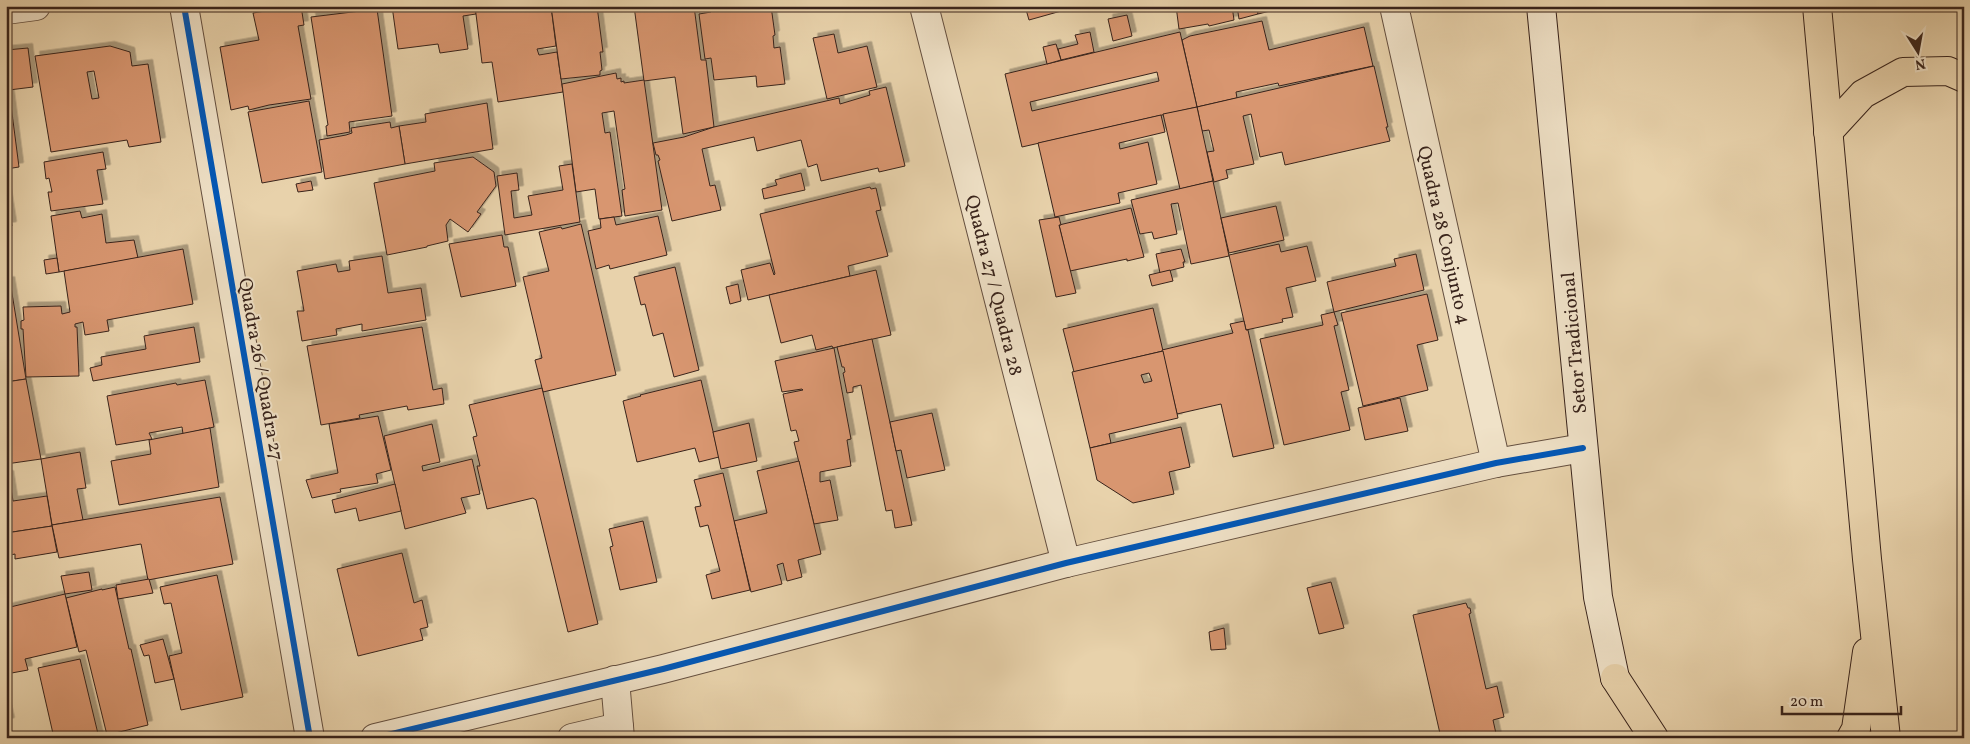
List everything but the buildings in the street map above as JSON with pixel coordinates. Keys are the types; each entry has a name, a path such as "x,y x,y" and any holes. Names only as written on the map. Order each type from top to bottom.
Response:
{"highway":[{"path":"1817,6 1886,738"},
{"path":"1828,132 1863,94 1903,72 1948,71 1964,78"},
{"path":"1851,738 1856,729 1873,614"},
{"path":"1615,678 1633,738"},
{"path":"1615,678 1654,738"}],"street":[{"path":"6,10 36,6"},
{"name":"Quadra 26 / Quadra 27","path":"184,6 310,738"},
{"name":"Quadra 27 / Quadra 28","path":"924,6 1066,563"},
{"name":"Quadra 28 Conjunto 4","path":"1394,6 1496,464"},
{"name":"Setor Tradicional","path":"1542,6 1598,597 1615,678"},
{"path":"376,738 615,680 1066,563 1496,464 1583,448"},
{"path":"572,738 619,733 615,680"}],"cycle path":[{"path":"184,6 310,738"},
{"path":"375,738 663,669 1066,563 1496,463 1583,448"}]}
